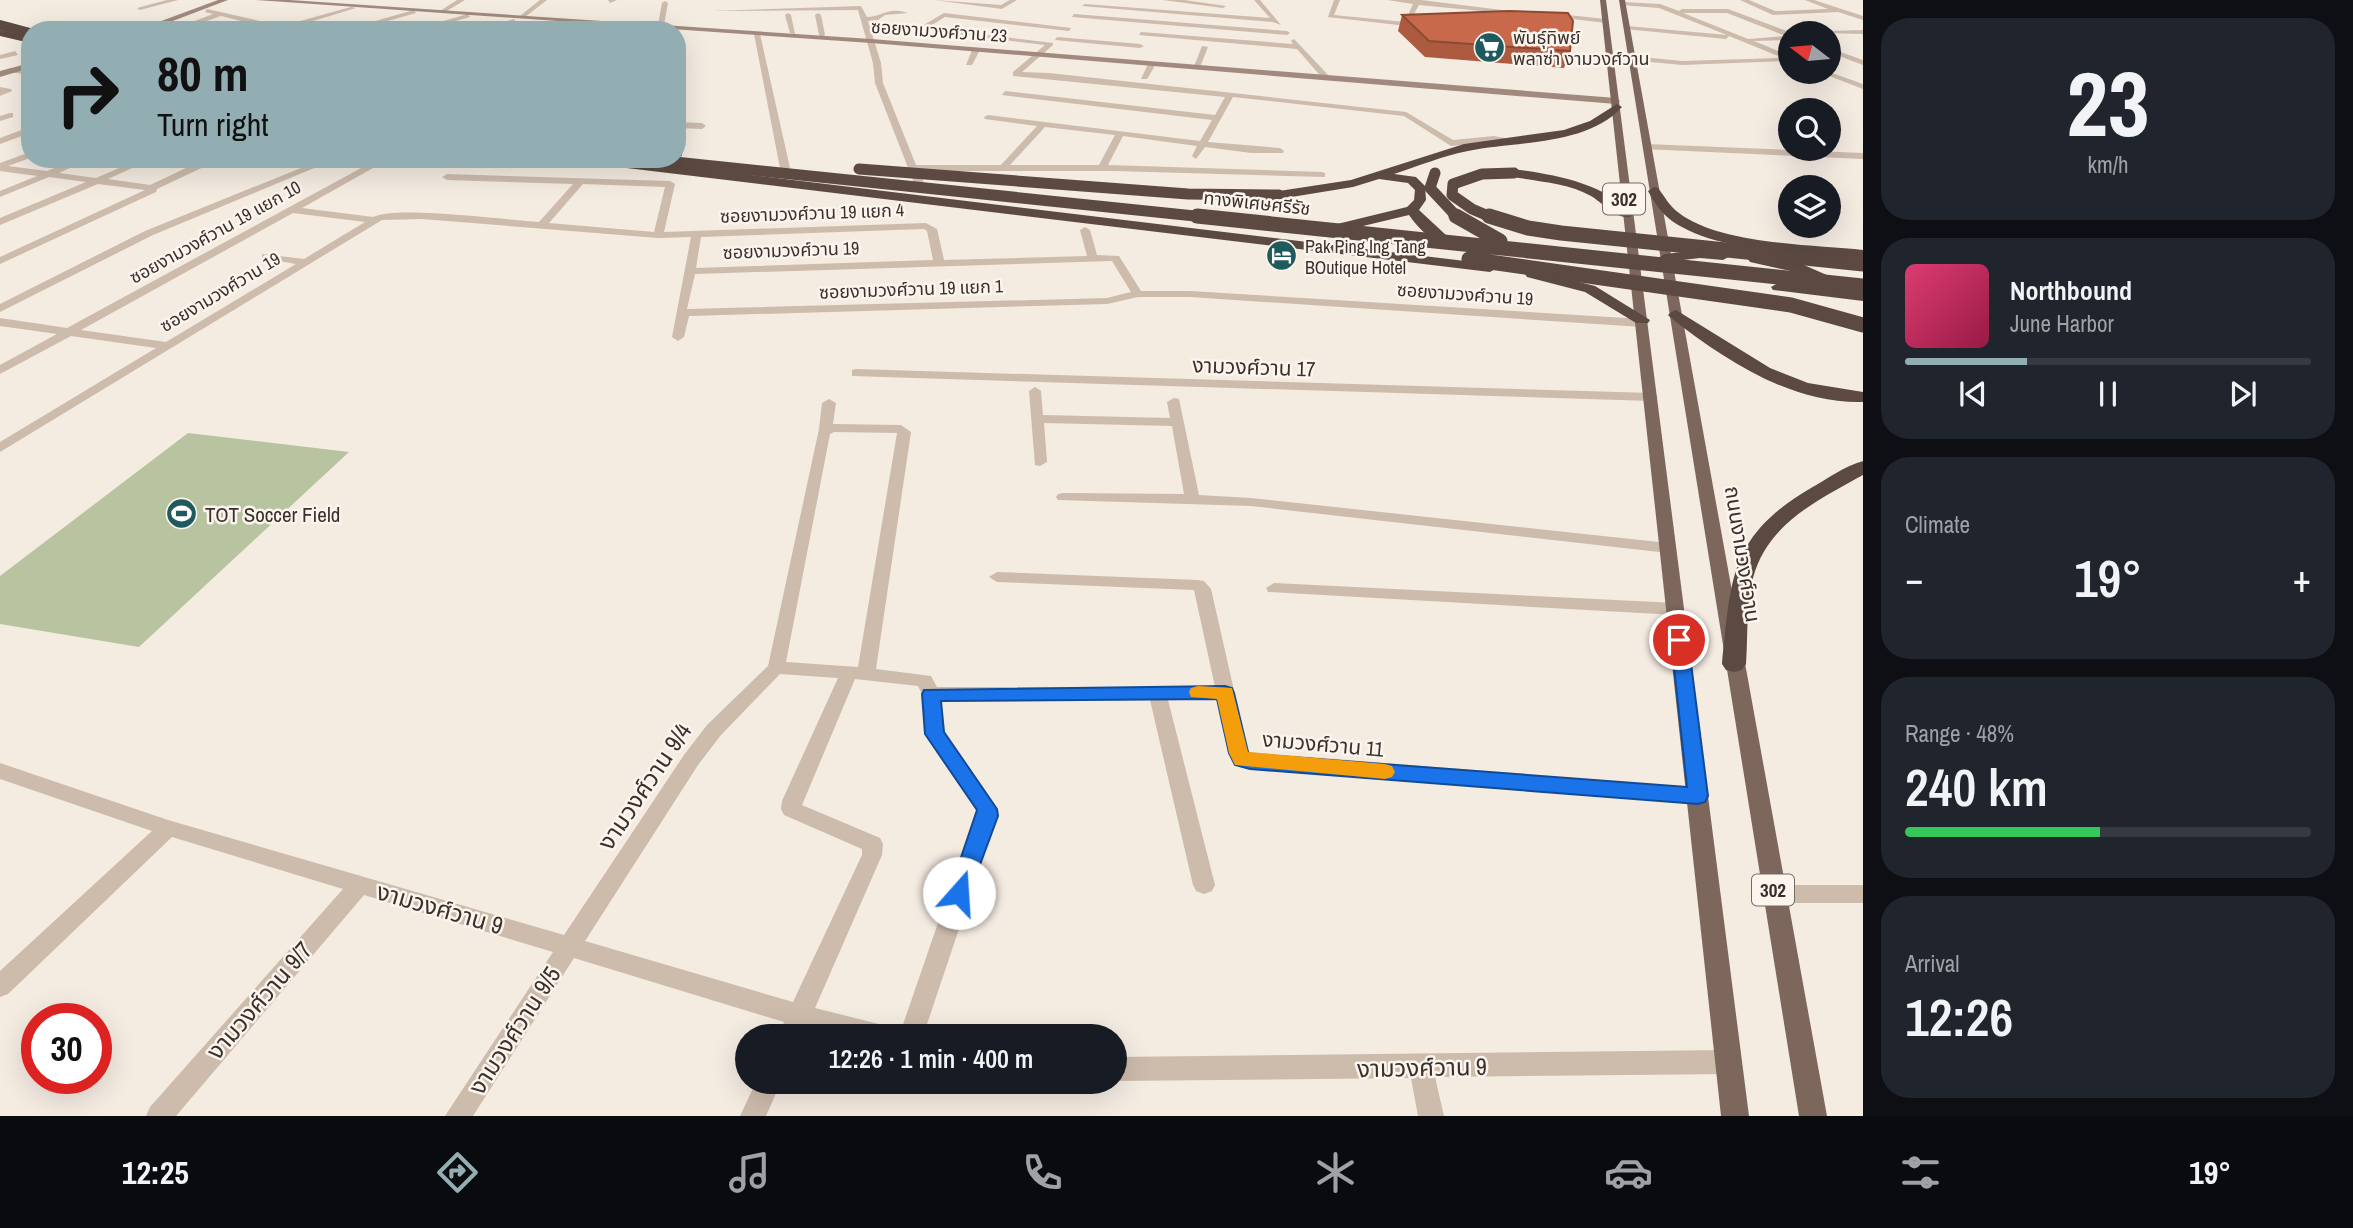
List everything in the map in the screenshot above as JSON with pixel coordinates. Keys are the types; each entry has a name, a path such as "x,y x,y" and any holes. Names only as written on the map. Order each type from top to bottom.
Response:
{"highway":[{"path":"0,23 21,28"},
{"path":"0,33 21,38"},
{"path":"1616,104 1599,122 1450,162 1435,173 1430,188 1442,207 1465,225 1510,245 1614,267 1863,294"},
{"path":"1353,183 1464,148 1563,133"},
{"name":"ทางพิเศษศรีรัช","path":"686,156 1863,275"},
{"name":"ทางพิเศษศรีรัช","path":"686,163 1863,286"},
{"path":"815,167 905,170 1188,194 1279,195 1381,176 1412,180 1420,189 1420,200 1412,209 1338,228"},
{"path":"664,168 1166,227 1550,276 1590,289 1642,322"},
{"path":"1625,215 1594,192 1549,178 1483,172 1466,176 1453,184 1452,195 1461,204 1481,215 1555,232 1863,264"},
{"path":"1654,191 1667,211 1678,219 1708,232 1759,242 1863,254"},
{"path":"1110,204 1129,210 1125,219 1115,221"},
{"path":"1137,208 1134,213 1137,219 1166,227 1238,232 1509,264 1791,305 1863,325"},
{"path":"1412,209 1422,223 1442,239"},
{"path":"1665,258 1700,254 1773,261 1863,294"},
{"path":"1676,316 1731,356 1757,371 1803,388 1863,397"},
{"path":"1734,664 1742,579 1751,553 1765,531 1785,512 1863,467"}],"main road":[{"name":"302","path":"1604,0 1625,215 1642,322 1735,1116"},
{"name":"ถนนงามวงศ์วาน","path":"1622,2 1813,1116"}],"street":[{"path":"140,8 175,0"},
{"path":"166,21 225,0"},
{"name":"ซอยงามวงศ์วาน 23","path":"259,0 598,21"},
{"path":"380,21 418,11 412,0"},
{"path":"443,11 463,0"},
{"path":"510,21 519,18 544,0"},
{"path":"937,0 1002,7 1014,0"},
{"path":"1166,0 1228,6"},
{"path":"1257,0 1324,80"},
{"path":"1337,0 1330,16 1407,24 1417,1"},
{"path":"1390,0 1417,1 1497,14 1606,21"},
{"path":"1497,14 1499,0"},
{"path":"1743,0 1772,12 1839,10"},
{"path":"1808,0 1863,18"},
{"path":"662,21 665,2"},
{"path":"1622,2 1658,5 1778,54"},
{"path":"715,11 725,7 839,4 858,7 871,41 879,83 919,183"},
{"path":"1085,6 1275,20"},
{"path":"1792,6 1808,12"},
{"path":"312,21 354,8"},
{"path":"1254,9 1266,10"},
{"path":"207,11 253,21"},
{"path":"1673,11 1728,11 1778,31"},
{"path":"785,168 760,26 788,15 863,16 876,19 883,13 905,13"},
{"path":"946,47 984,16 1013,13"},
{"path":"1848,13 1863,13"},
{"path":"200,21 221,14"},
{"path":"788,15 793,33"},
{"path":"818,15 822,35"},
{"path":"1140,46 1054,41 1008,39 920,29 944,15 1070,28 1054,41 1039,54 1029,62 1016,74 1370,107 1410,115 1451,143 1494,139 1517,141"},
{"path":"449,21 468,16"},
{"path":"1074,16 1287,33"},
{"path":"1040,19 1047,25"},
{"path":"1008,39 1029,23"},
{"name":"ซอยงามวงศ์วาน 23","path":"686,27 760,26 871,41 1616,104"},
{"path":"1627,28 1745,39 1778,37"},
{"path":"0,33 21,31"},
{"path":"1841,33 1863,32"},
{"path":"1141,34 1299,47"},
{"path":"1196,67 1204,47"},
{"path":"969,63 976,50"},
{"path":"0,57 15,53"},
{"path":"1841,55 1863,63"},
{"path":"1632,58 1682,62 1778,59"},
{"path":"1029,62 1058,65 1049,75"},
{"path":"1144,77 1152,64"},
{"path":"0,74 21,68"},
{"path":"12,70 21,72"},
{"path":"1841,71 1863,71"},
{"path":"1841,79 1863,87"},
{"path":"1005,93 1216,118"},
{"path":"1195,156 1230,95"},
{"path":"0,119 10,115"},
{"path":"988,117 1202,145 1280,151"},
{"path":"1003,167 1043,124"},
{"path":"686,125 702,125"},
{"path":"0,141 21,133"},
{"path":"1102,167 1120,134"},
{"path":"1646,147 1863,156"},
{"path":"686,156 1137,208 1442,239 1491,249 1577,277 1638,290"},
{"path":"0,167 21,159"},
{"path":"0,167 150,190"},
{"path":"915,168 1102,167 1322,175"},
{"path":"0,194 63,168"},
{"path":"0,222 128,168"},
{"path":"0,261 195,168"},
{"path":"0,309 149,233 310,168"},
{"name":"ซอยงามวงศ์วาน 19 แยก 10","path":"0,370 293,210 361,168"},
{"path":"447,177 670,184 658,235"},
{"path":"541,226 580,181"},
{"path":"293,210 372,220"},
{"name":"ซอยงามวงศ์วาน 19","path":"0,322 167,346 372,220 392,216 658,235 694,234 697,239 691,271 1118,260 1138,294 1191,294 1642,322"},
{"name":"ซอยงามวงศ์วาน 19 แยก 4","path":"694,234 931,227 939,263"},
{"path":"1085,230 1093,259"},
{"path":"266,256 305,262"},
{"path":"678,337 691,271"},
{"name":"ซอยงามวงศ์วาน 19 แยก 1","path":"684,313 1107,301 1138,294"},
{"path":"0,448 167,346"},
{"name":"งามวงศ์วาน 17","path":"856,373 1651,397"},
{"path":"1035,391 1040,462"},
{"path":"1174,402 1192,499"},
{"path":"829,403 826,429 776,668 857,673 928,687 1225,693"},
{"path":"1037,419 1177,422"},
{"path":"795,1024 872,855 873,844 790,809 792,800 857,673 904,432 892,429 826,429"},
{"path":"1063,497 1251,502 1668,548"},
{"name":"งามวงศ์วาน 11","path":"997,578 1198,585 1203,589 1238,753 1242,759 1698,796"},
{"path":"1274,588 1676,609"},
{"name":"งามวงศ์วาน 9/4","path":"569,945 707,740 776,668"},
{"path":"915,1024 987,816 985,803 935,734 928,687"},
{"path":"1157,692 1204,885"},
{"name":"งามวงศ์วาน 9","path":"0,771 168,828 569,945 792,1024"},
{"path":"0,986 168,828"},
{"name":"งามวงศ์วาน 9/7","path":"159,1116 360,885"},
{"path":"1773,894 1863,894"},
{"name":"งามวงศ์วาน 9/5","path":"458,1116 569,945"},
{"name":"งามวงศ์วาน 9","path":"1127,1069 1421,1068 1729,1062"},
{"path":"1421,1068 1431,1116"},
{"path":"754,1116 764,1094"}],"green space":[{"name":"TOT Soccer Field","path":"188,433 349,452 139,647 0,624 0,576"}],"building":[{"path":"1509,11 1568,13 1573,21 1570,51 1429,41 1402,15"}],"slow traffic":[{"path":"1198,692 1225,693 1238,753 1242,759 1385,772"}],"place":[{"name":"พันธุ์ทิพย์ พลาซ่า งามวงศ์วาน","path":"1490,47"},
{"name":"Pak Ping Ing Tang BOutique Hotel","path":"1282,256"},
{"name":"TOT Soccer Field","path":"182,514"}],"route":[{"path":"959,893 987,816 987,809 935,734 931,694 1225,693 1238,753 1242,759 1250,761 1698,796 1679,640"}]}
